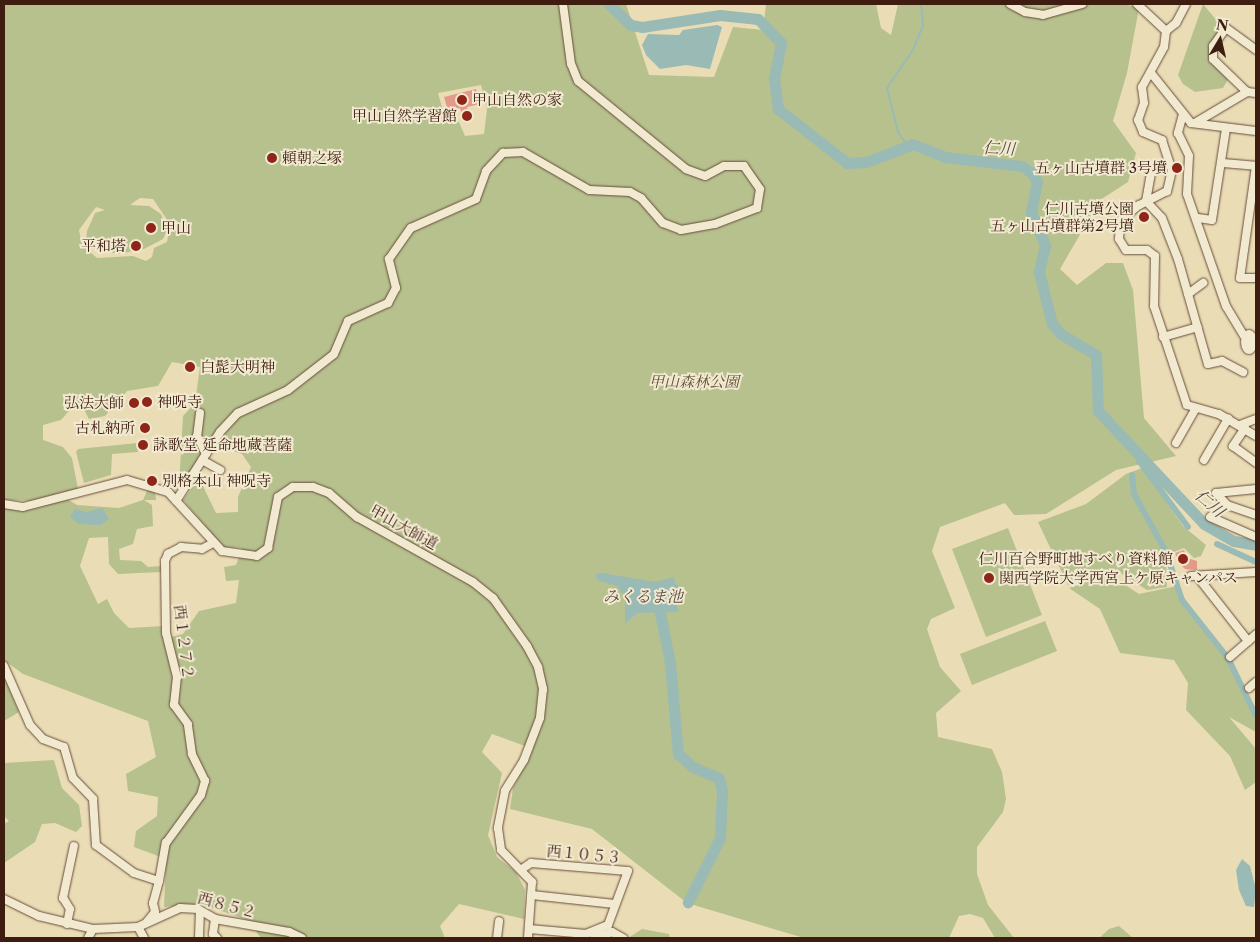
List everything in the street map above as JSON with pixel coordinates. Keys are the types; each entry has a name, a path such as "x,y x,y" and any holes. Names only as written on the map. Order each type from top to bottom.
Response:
{"street":[{"path":"176,501 204,457 238,413 288,390 334,354 348,321 388,303 396,288 389,259 411,228 476,199 486,171 503,153 523,152 589,190 630,192 641,198 663,223 681,230 714,224 758,208 760,189 744,166 724,166 705,176 686,169 578,81 571,64 563,4"},
{"path":"1010,4 1025,12 1043,15 1082,4"},
{"path":"1137,4 1166,31"},
{"path":"1186,4 1176,23 1166,31 1164,47 1142,87 1139,127 1148,136 1162,140 1172,170 1167,191 1146,201 1126,214 1117,229 1126,250 1147,250 1155,256 1154,306 1181,392 1187,405 1228,419 1256,436"},
{"path":"1256,50 1226,28 1213,46 1214,59 1247,92 1256,93"},
{"path":"1151,73 1191,123 1226,129 1256,131"},
{"path":"1191,123 1203,122 1247,92"},
{"path":"1183,114 1178,133 1189,156 1186,189 1198,218 1226,306 1244,336"},
{"path":"1198,218 1212,220 1223,163 1226,129"},
{"path":"1223,163 1256,166 1240,278 1256,278"},
{"path":"1146,201 1151,173"},
{"path":"1146,201 1162,218 1188,294 1208,364 1222,361 1243,372"},
{"path":"1188,294 1203,283"},
{"path":"1163,337 1198,327"},
{"path":"1176,443 1196,408"},
{"path":"200,413 197,436 204,457 220,470"},
{"path":"1204,460 1228,419"},
{"path":"1256,419 1242,427 1234,446 1256,463"},
{"name":"甲山大師道","path":"4,504 22,507 127,480 157,487 176,501 213,544 222,551 264,555 278,497 293,487 322,488 357,517 473,582 493,598 527,646 538,667 543,688 540,718 524,760 505,791 498,828 501,850 522,869 532,882 528,934"},
{"path":"1256,489 1216,492 1227,505 1256,515"},
{"path":"1210,517 1256,537"},
{"name":"西１２７２","path":"146,923 155,912 153,902 166,843 201,795 205,781 192,754 188,724 174,705 177,677 166,633 165,561 168,554 181,547 202,549 213,544"},
{"path":"1248,641 1194,576 1253,572 1256,580"},
{"path":"1230,657 1256,634"},
{"path":"4,666 30,725 43,739 64,747 73,778 94,799 96,845 134,873 159,881"},
{"path":"1249,688 1256,682"},
{"path":"67,924 70,908 63,898 74,846"},
{"name":"西１０５３","path":"522,869 530,863 628,871 608,925 586,934 528,934"},
{"path":"532,895 615,904"},
{"path":"4,899 67,924 93,929 138,927 144,938"},
{"name":"西８５２","path":"138,927 180,908 200,911 215,919 289,932 302,938"},
{"path":"199,938 200,911"},
{"path":"215,919 213,934 217,938"},
{"path":"497,938 499,921"},
{"path":"88,938 93,929"},
{"path":"594,938 612,932 623,938"},
{"path":"528,934 547,938"}],"green space":[{"name":"甲山森林公園","path":"4,4 626,4 649,75 714,77 733,27 763,30 766,4 876,4 881,28 891,35 898,4 1124,4 1139,8 1127,73 1113,121 1136,153 1128,182 1100,200 1060,269 1077,285 1106,263 1123,263 1133,290 1144,418 1176,456 1116,470 1046,514 1014,515 1005,503 940,527 932,551 955,608 931,619 927,629 940,667 961,691 936,713 938,737 992,749 1002,772 1006,799 1003,812 977,847 977,874 988,905 1014,938 995,938 983,918 970,914 959,916 949,938 804,938 687,903 592,829 510,809 513,788 533,749 492,734 482,752 502,773 488,835 497,857 516,872 525,890 524,919 459,904 440,926 445,938 261,938 247,920 202,904 164,907 166,859 134,847 136,831 157,816 158,797 128,791 126,774 156,757 148,721 23,674 4,660 4,508 24,510 67,499 77,505 119,508 143,500 148,489 155,491 156,500 144,500 152,505 153,526 137,529 133,544 119,549 120,560 141,561 148,567 161,566 161,572 118,574 109,564 108,537 89,538 80,566 98,604 107,599 114,613 129,628 163,626 164,639 183,634 199,611 236,603 239,580 226,581 224,567 236,565 242,548 223,547 183,500 199,478 216,513 238,512 238,497 251,467 242,454 213,444 179,486 183,416 195,403 200,367 172,362 158,386 127,391 105,416 89,419 81,404 75,404 61,420 43,425 43,440 63,447 72,458 78,489 33,501 4,500","holes":["481,85 487,109 484,134 465,136 459,122 446,122 438,93","140,198 153,199 170,224 167,242 154,248 152,257 146,261 133,256 97,258 82,245 79,230 96,207 105,210 95,213 87,231 86,242 92,248 118,254 144,249 163,239 167,231 161,214 149,206 130,205"]},
{"path":"1203,4 1222,27 1210,59 1230,76 1223,88 1195,92 1183,84 1178,75"},
{"path":"179,437 180,448 159,450 157,439"},
{"path":"137,443 138,452 112,454 111,475 84,483 76,452 78,449"},
{"path":"1142,468 1183,526 1206,545 1201,556 1194,558 1184,548 1166,555 1167,587 1147,590 1114,569 1068,585 1038,522 1086,504 1126,474"},
{"path":"1008,528 1042,615 986,637 952,549"},
{"path":"1110,575 1139,594 1177,586 1195,617 1221,647 1256,715 1256,732 1229,717 1256,749 1256,782 1245,790 1230,756 1186,710 1188,683 1174,660 1120,653 1100,609 1069,588"},
{"path":"1045,621 1057,651 972,685 960,654"},
{"path":"4,676 19,712 4,721"},
{"path":"54,760 62,788 79,805 82,826 76,832 55,823 42,824 35,842 4,863 4,824 9,821 4,816 4,763"},
{"path":"1119,926 1133,938 1099,938 1109,929"},
{"path":"642,929 669,934 670,938 628,938"}],"water":[{"path":"717,25 722,27 710,69 686,65 660,69 646,55 642,45 648,34 679,35 683,30"},
{"path":"102,508 109,519 100,525 78,524 70,516 75,509 86,512"},
{"name":"みくるま池","path":"602,573 655,582 674,577 675,584 681,586 673,596 679,612 637,613 625,624 625,597 617,586 597,580 595,574"},
{"path":"1242,859 1250,866 1256,889 1254,907 1246,906 1239,890 1236,870"}],"building":[{"name":"甲山自然の家","path":"476,89 480,104 467,107 469,119 463,118 460,108 448,111 444,97"},
{"name":"弘法大師","path":"131,396 137,396 141,403 137,410 131,410 127,406 127,400"},
{"name":"仁川百合野町地すべり資料館","path":"1184,550 1187,558 1197,561 1197,570 1185,569 1179,563 1175,553"}],"waterway":[{"name":"仁川","path":"609,4 631,25 642,27 720,15 758,19 781,43 774,78 778,109 847,163 866,162 913,144 945,157 1022,166 1032,173 1037,181 1031,212 1045,245 1039,272 1052,324 1061,334 1096,355 1098,411 1204,524 1234,541 1256,545"},
{"path":"906,144 898,132 887,88 913,50 923,25 921,4"},
{"path":"1139,461 1188,527"},
{"path":"1132,475 1134,494 1166,552 1182,600 1228,658 1256,716"},
{"path":"1217,544 1256,562"},
{"path":"660,613 670,663 678,754 693,767 719,778 722,791 720,838 688,902"}],"place":[{"name":"甲山自然の家","path":"462,100"},
{"name":"甲山自然学習館","path":"467,116"},
{"name":"頼朝之塚","path":"272,158"},
{"name":"五ヶ山古墳群 3号墳","path":"1177,168"},
{"name":"仁川古墳公園 五ヶ山古墳群第2号墳","path":"1144,217"},
{"name":"甲山","path":"151,228"},
{"name":"平和塔","path":"136,246"},
{"name":"白髭大明神","path":"190,367"},
{"name":"神呪寺","path":"147,402"},
{"name":"弘法大師","path":"134,403"},
{"name":"古札納所","path":"145,428"},
{"name":"詠歌堂 延命地蔵菩薩","path":"143,445"},
{"name":"別格本山 神呪寺","path":"152,481"},
{"name":"仁川百合野町地すべり資料館","path":"1183,559"},
{"name":"関西学院大学西宮上ケ原キャンパス","path":"989,578"}]}
